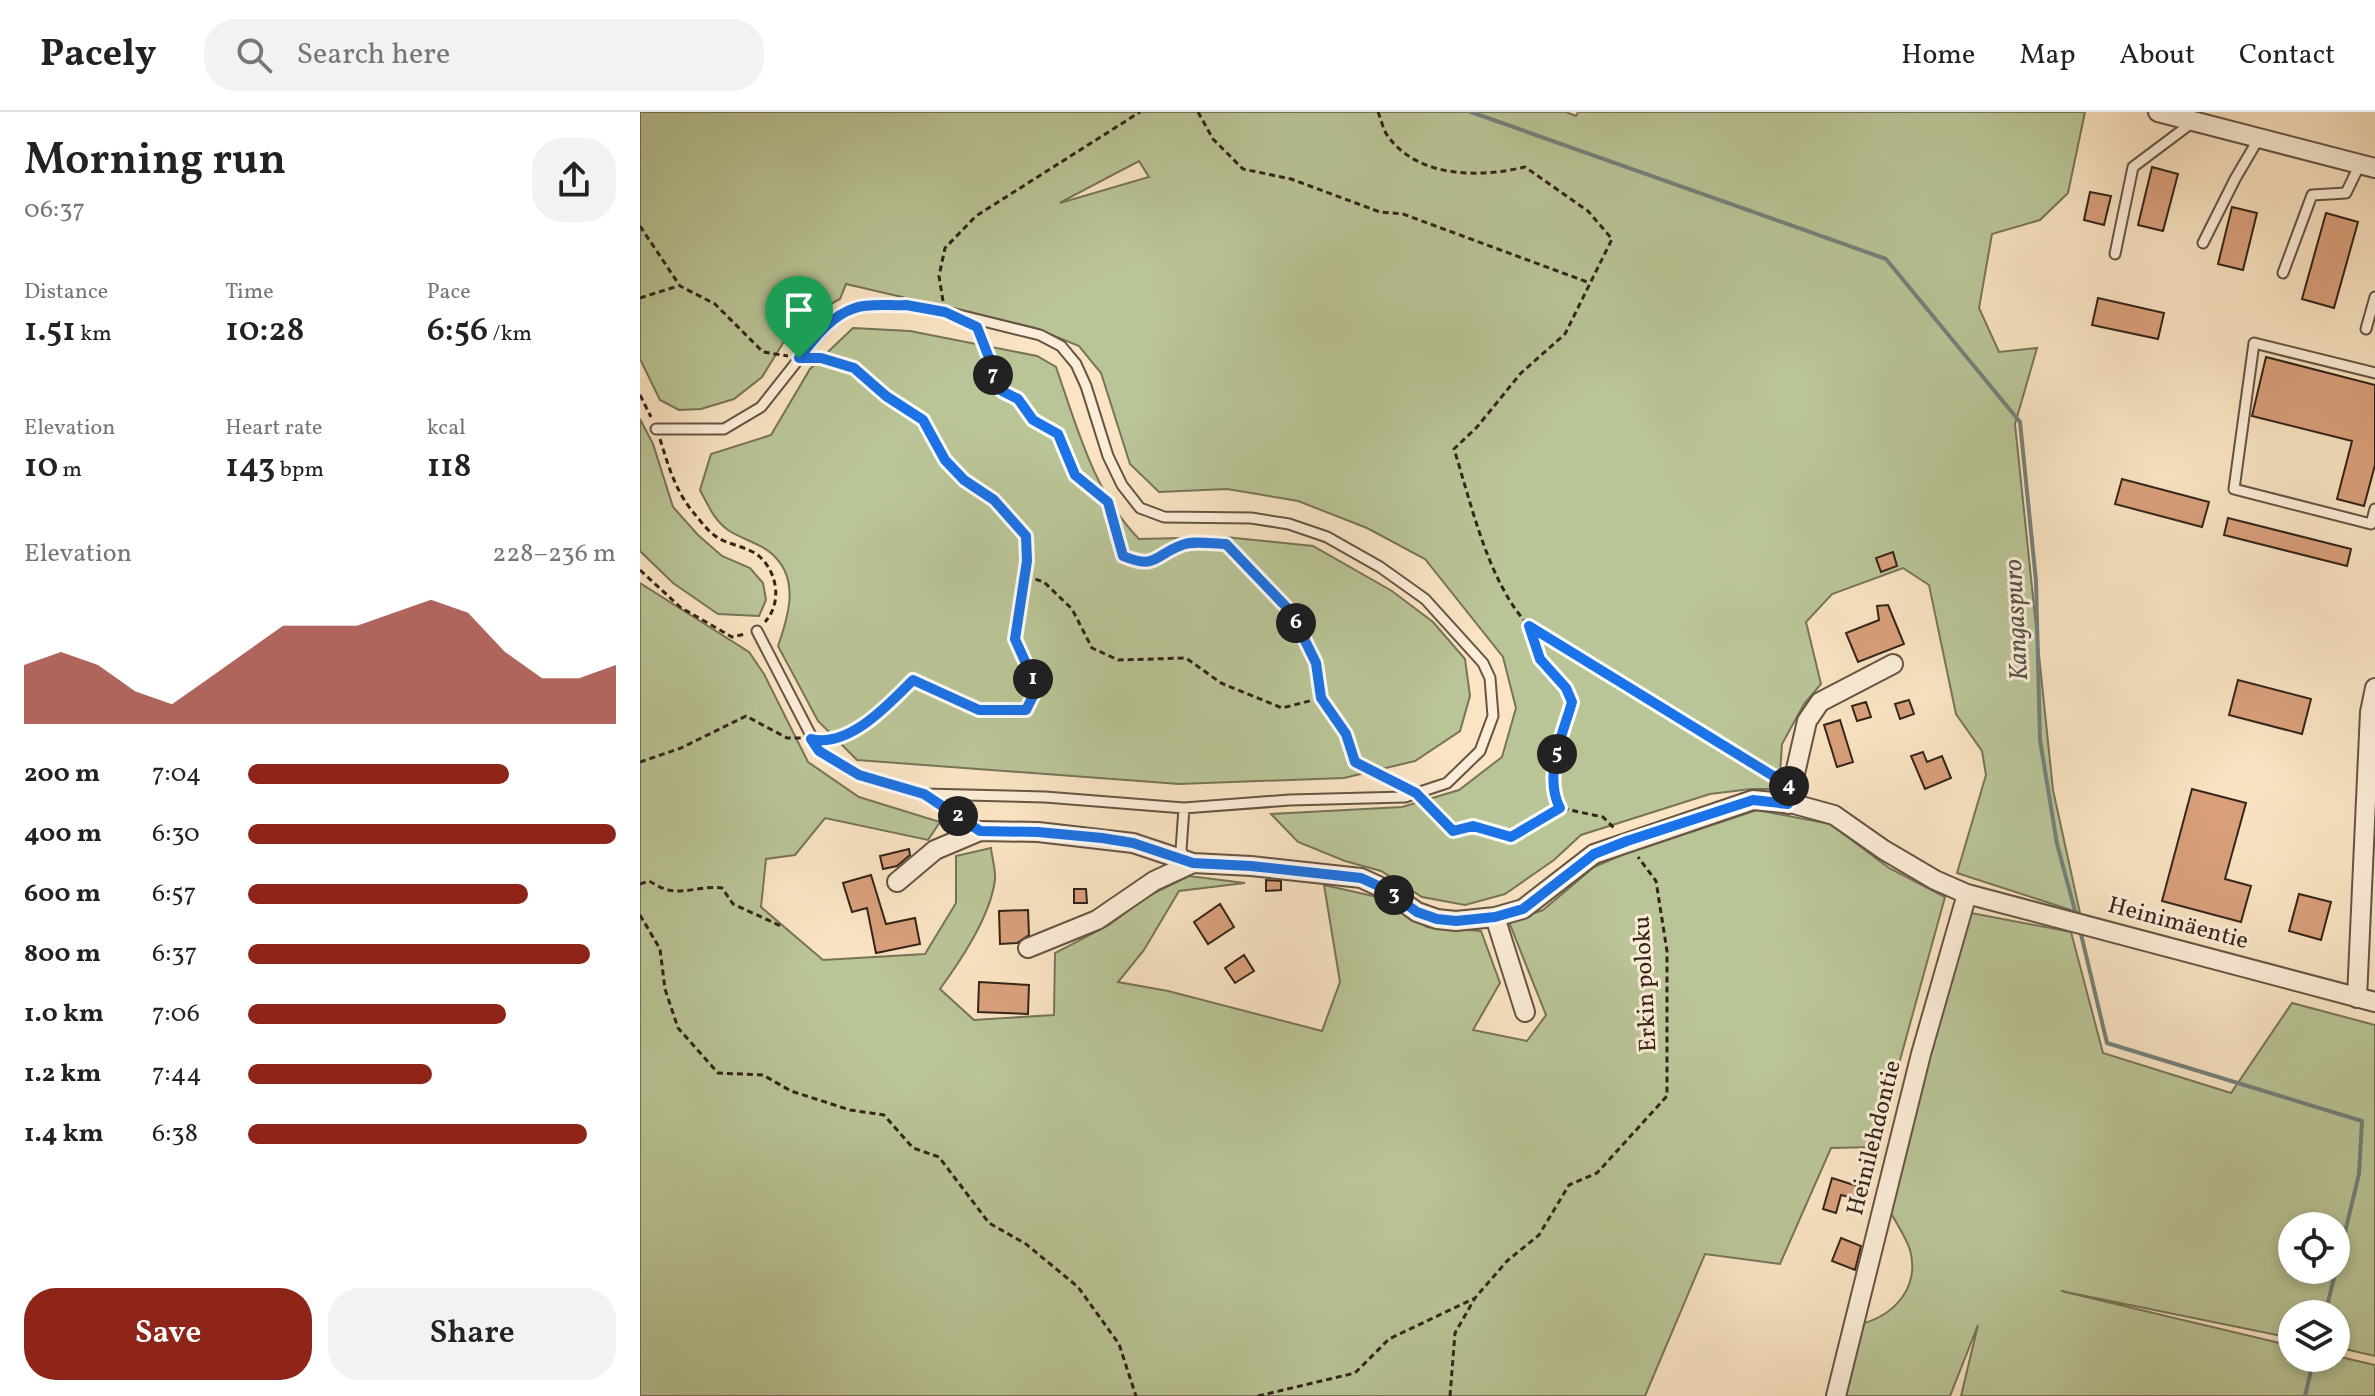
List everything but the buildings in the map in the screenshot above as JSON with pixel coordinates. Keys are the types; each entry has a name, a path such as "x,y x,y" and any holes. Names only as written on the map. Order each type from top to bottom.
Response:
{"street":[{"path":"2158,112 2368,166"},
{"path":"1789,796 1807,721 1820,702 1893,664"},
{"path":"2366,1000 2370,712 2375,688"},
{"name":"Heinimäentie","path":"1189,862 1361,878 1385,889 1417,912 1437,919 1456,921 1495,917 1523,909 1594,854 1753,800 1789,796 1834,815 1884,850 1935,880 1967,894 2366,1000"},
{"path":"897,882 935,850 980,831 1102,838 1133,843 1189,862"},
{"path":"1028,948 1097,920 1154,881 1189,862"},
{"name":"Heinilehdontie","path":"1836,1396 1921,1054 1967,894"},
{"path":"1495,917 1525,1012"}],"lane":[{"path":"2115,254 2133,167 2193,122"},
{"path":"2203,243 2259,138"},
{"path":"2283,273 2312,195 2346,193 2368,166"},
{"path":"2366,329 2375,297"},
{"path":"656,429 724,429 761,407 829,324 857,307 906,305 1040,335 1061,346 1076,364 1108,456 1122,485 1140,508 1164,517 1251,518 1310,530 1380,567 1425,599 1483,663 1490,678 1493,716 1480,751 1447,783 1405,797 1290,800 1184,808 1045,797 924,794 859,775 819,751 757,631"},
{"path":"2375,373 2254,343 2234,489 2371,524 2375,509"},
{"path":"1184,808 1181,850 1189,862"}],"path":[{"path":"945,312 939,276 945,248 976,216 1140,112"},
{"path":"1198,112 1213,139 1243,169 1291,179 1380,212 1403,214 1590,283"},
{"path":"1378,112 1387,135 1416,163 1455,172 1496,174 1525,167 1588,211 1612,239 1565,334 1521,373 1477,427 1454,449 1481,536 1513,609 1529,626 1789,796"},
{"path":"640,226 680,286 715,304 763,352 821,358 854,368 886,396 923,420 945,460 964,480 994,500 1026,536 1025,576 1015,639 1037,688 1026,710 979,710 913,680 876,717 826,742 787,738 746,716 681,748 640,762"},
{"path":"640,298 680,286"},
{"path":"977,327 1002,391 1018,399 1033,420 1058,434 1075,475 1108,502 1123,556 1138,562 1155,561 1183,543 1226,544 1291,612 1316,663 1321,698 1346,734 1355,762 1416,793 1453,831 1473,826 1511,837 1560,808 1552,794 1555,763 1572,702 1566,688 1540,659 1529,626"},
{"path":"640,395 656,429 673,482 692,511 715,536 757,555 772,573 777,592 771,615 757,631 732,637 680,607 640,570"},
{"path":"1025,576 1044,582 1072,609 1092,648 1118,660 1186,658 1221,683 1282,708 1321,698"},
{"path":"924,794 980,831"},
{"name":"Erkin poloku","path":"1450,1396 1455,1333 1475,1298 1507,1261 1539,1235 1569,1185 1597,1173 1667,1096 1667,951 1656,881 1627,841 1603,817 1560,808"},
{"path":"640,884 649,881 667,890 686,891 708,886 722,888 733,904 781,926"},
{"path":"640,915 660,949 665,989 678,1028 718,1073 763,1075 791,1091 850,1110 884,1115 913,1148 939,1157 989,1223 1026,1244 1078,1287 1119,1344 1136,1396"},
{"path":"1258,1396 1355,1373 1389,1339 1475,1298"}],"green space":[{"path":"640,112 1566,112 1576,116 1578,112 2085,112 2068,193 2040,220 1992,234 1979,308 1999,352 2037,348 2015,424 2053,790 2080,913 1957,873 1986,775 1982,751 1956,714 1929,585 1903,568 1832,594 1806,622 1821,684 1804,704 1782,744 1779,789 1710,794 1581,835 1554,860 1505,894 1465,905 1422,897 1381,871 1345,861 1298,842 1271,814 1402,807 1459,790 1502,757 1516,708 1503,657 1425,559 1367,528 1298,501 1227,489 1159,492 1130,464 1101,373 1079,346 1035,328 846,284 840,299 807,317 783,343 762,377 734,399 701,409 679,410 660,400 640,359","holes":["1139,161 1149,177 1060,203"]},
{"path":"853,328 910,331 1037,356 1056,367 1098,480 1123,521 1139,539 1225,537 1313,546 1392,591 1433,622 1465,659 1470,696 1460,731 1415,761 1344,778 1179,784 857,760 818,721 778,646 789,600 783,568 766,549 723,526 700,490 711,454 771,435 810,369"},
{"path":"640,419 653,444 673,507 722,556 750,568 763,583 766,600 759,616 718,614 673,583 640,551"},
{"path":"640,583 749,652 764,674 808,762 859,797 940,822 928,840 825,818 795,855 766,859 761,907 823,960 925,954 956,903 956,856 991,848 995,880 987,909 965,952 940,989 974,1020 1054,1015 1055,953 1109,925 1148,896 1189,876 1245,883 1179,891 1144,950 1118,982 1168,991 1322,1031 1340,982 1324,885 1373,896 1427,927 1481,931 1500,983 1473,1030 1527,1041 1546,1015 1509,922 1543,910 1594,867 1757,810 1830,824 1889,868 1945,897 1876,1147 1831,1148 1780,1264 1705,1254 1645,1396 640,1396"},
{"path":"1971,913 2071,932 2103,1053 2231,1093 2292,1003 2375,1025 2375,1356 2350,1350 2350,1300 2278,1300 2278,1335 2061,1291 2278,1343 2278,1372 2350,1372 2350,1359 2375,1365 2375,1396 1961,1396 1978,1325 1950,1396 1843,1396 1861,1324 1894,1306 1902,1298 1911,1276 1910,1250 1890,1211 1929,1056"}],"waterway":[{"name":"Kangaspuro","path":"1471,112 1886,259 2020,422 2036,581 2040,740 2057,844 2077,918"},
{"name":"Kangaspuro","path":"2080,930 2107,1043 2362,1121 2359,1174 2350,1212"},
{"name":"Kangaspuro","path":"2328,1300 2332,1284"},
{"name":"Kangaspuro","path":"2305,1396 2311,1372"}],"route":[{"path":"906,305 939,310 977,327 1002,391 1018,399 1033,420 1058,434 1075,475 1108,502 1123,556 1138,562 1155,561 1183,543 1226,544 1291,612 1316,663 1321,698 1346,734 1355,762 1416,793 1453,831 1473,826 1511,837 1560,808 1552,794 1555,763 1572,702 1566,688 1540,659 1529,626 1791,787 1788,804 1753,800 1627,841 1594,854 1523,909 1495,917 1456,921 1417,912 1385,889 1361,878 1193,863 1159,850 1102,838 980,831 924,794 859,775 819,751 811,739 826,742 876,717 913,680 979,710 1026,710 1037,688 1015,639 1027,561 1026,536 994,500 964,480 945,460 923,420 886,396 854,368 821,358 799,358 821,331 837,317 857,307 906,305"}]}
